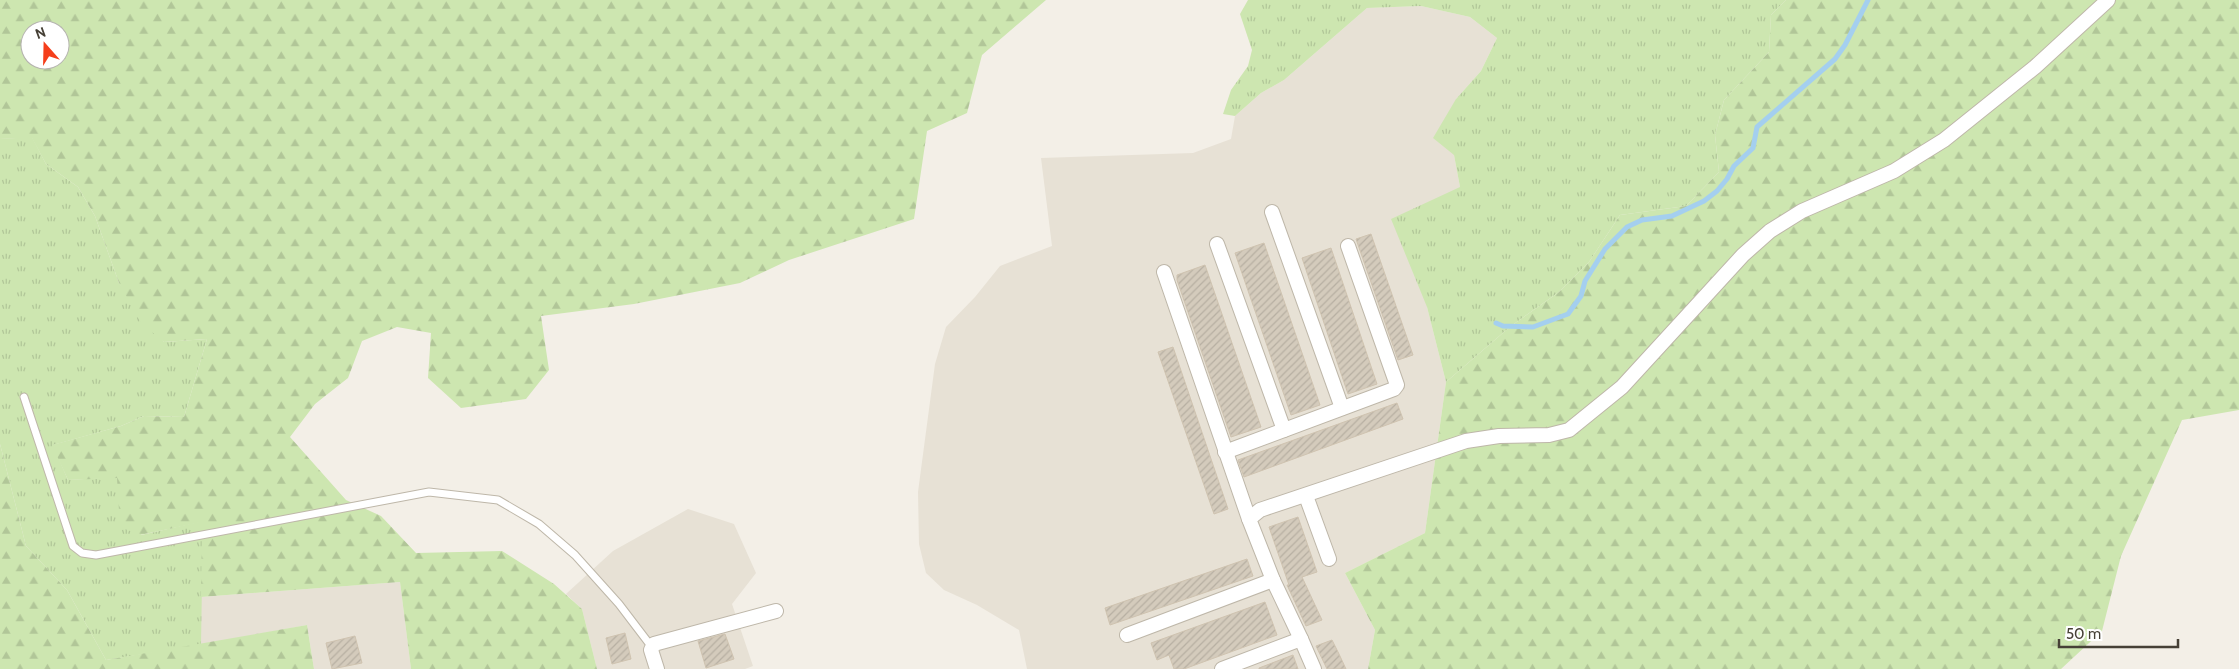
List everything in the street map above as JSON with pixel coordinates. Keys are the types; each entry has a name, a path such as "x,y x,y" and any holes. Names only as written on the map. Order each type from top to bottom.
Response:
{"street":[{"path":"1249,519 1260,510 1466,441 1499,436 1548,435 1569,430 1622,387 1743,255 1770,231 1802,211 1894,171 1944,140 2035,67 2108,0"},
{"path":"1272,212 1342,408"},
{"path":"1217,244 1284,430"},
{"path":"1225,452 1394,389 1397,385 1348,246"},
{"path":"1164,272 1249,519 1273,580 1314,669"},
{"path":"1306,496 1329,558"},
{"path":"1127,635 1273,580"},
{"path":"657,669 652,656 651,646 654,644 776,611"},
{"path":"1222,669 1301,639"}],"lane":[{"path":"24,397 73,546 82,552 96,555 428,492 498,500 539,524 575,555 618,604 651,646"}],"shaded area":[{"path":"1421,6 1470,17 1497,38 1481,71 1456,99 1454,155 1460,187 1427,307 1446,382 1425,533 1345,573 1375,630 1368,669 1027,669 1019,630 977,605 944,590 926,573 919,544 918,492 935,364 946,327 975,297 1000,266 1052,246 1041,158 1193,153 1231,139 1235,116 1261,93 1284,80 1367,8"},
{"path":"688,509 734,524 756,573 732,604 753,666 745,669 597,669 582,609 566,594 613,551"},
{"path":"400,582 411,669 314,669 307,625 201,645 201,597"}],"green space":[{"path":"0,0 1046,0 982,55 967,113 927,131 914,219 789,260 740,283 634,304 541,316 549,370 526,399 461,408 428,378 431,333 397,327 362,341 348,378 315,404 290,437 346,500 381,516 416,553 502,551 554,584 582,609 597,669 411,669 400,582 201,597 202,522 140,535 120,527 117,478 68,480 52,445 121,426 144,416 184,417 207,339 164,342 141,323 119,283 95,216 78,187 46,164 32,138 0,139"},
{"path":"1248,0 1786,0 1771,15 1769,52 1724,100 1715,135 1719,172 1686,206 1620,215 1589,262 1559,292 1511,326 1446,382 1427,307 1391,219 1460,187 1454,155 1433,138 1456,99 1481,71 1497,38 1470,17 1421,6 1367,8 1284,80 1261,93 1235,116 1223,114 1231,90 1248,66 1252,50 1240,14"},
{"path":"1786,0 2239,0 2239,410 2182,420 2121,556 2102,631 2061,669 1368,669 1375,630 1345,573 1425,533 1446,382 1511,326 1559,292 1589,262 1620,215 1686,206 1719,172 1715,135 1724,100 1769,52 1771,15"},
{"path":"32,137 46,164 78,187 95,216 119,283 164,342 207,339 184,417 144,416 121,426 53,445 68,480 117,477 141,535 203,521 201,645 106,660 67,590 26,546 0,444 0,139"},
{"path":"0,444 26,546 67,590 106,660 307,625 314,669 0,669"}],"building":[{"path":"1371,234 1413,355 1398,360 1356,239"},
{"path":"1264,243 1320,405 1291,415 1235,253"},
{"path":"1331,248 1377,384 1348,394 1302,258"},
{"path":"1205,265 1261,427 1231,437 1177,280 1177,275"},
{"path":"1173,347 1228,509 1214,514 1158,352"},
{"path":"1397,403 1403,419 1244,477 1238,460"},
{"path":"1298,517 1317,572 1302,577 1322,620 1306,626 1287,585 1289,585 1269,527"},
{"path":"1247,559 1253,576 1110,625 1105,608"},
{"path":"1265,602 1277,635 1184,669 1174,669 1169,655 1157,660 1151,643"},
{"path":"625,633 631,659 612,664 606,638"},
{"path":"725,634 734,659 706,668 698,641"},
{"path":"355,636 362,663 332,669 326,643"},
{"path":"1332,640 1346,669 1327,669 1316,646"},
{"path":"1293,655 1298,669 1259,669 1259,668"}],"waterway":[{"path":"1496,323 1503,326 1533,327 1568,314 1581,296 1585,281 1605,249 1627,227 1642,220 1672,216 1704,201 1717,191 1727,179 1734,166 1753,148 1757,127 1835,59 1845,45 1868,0"}]}
